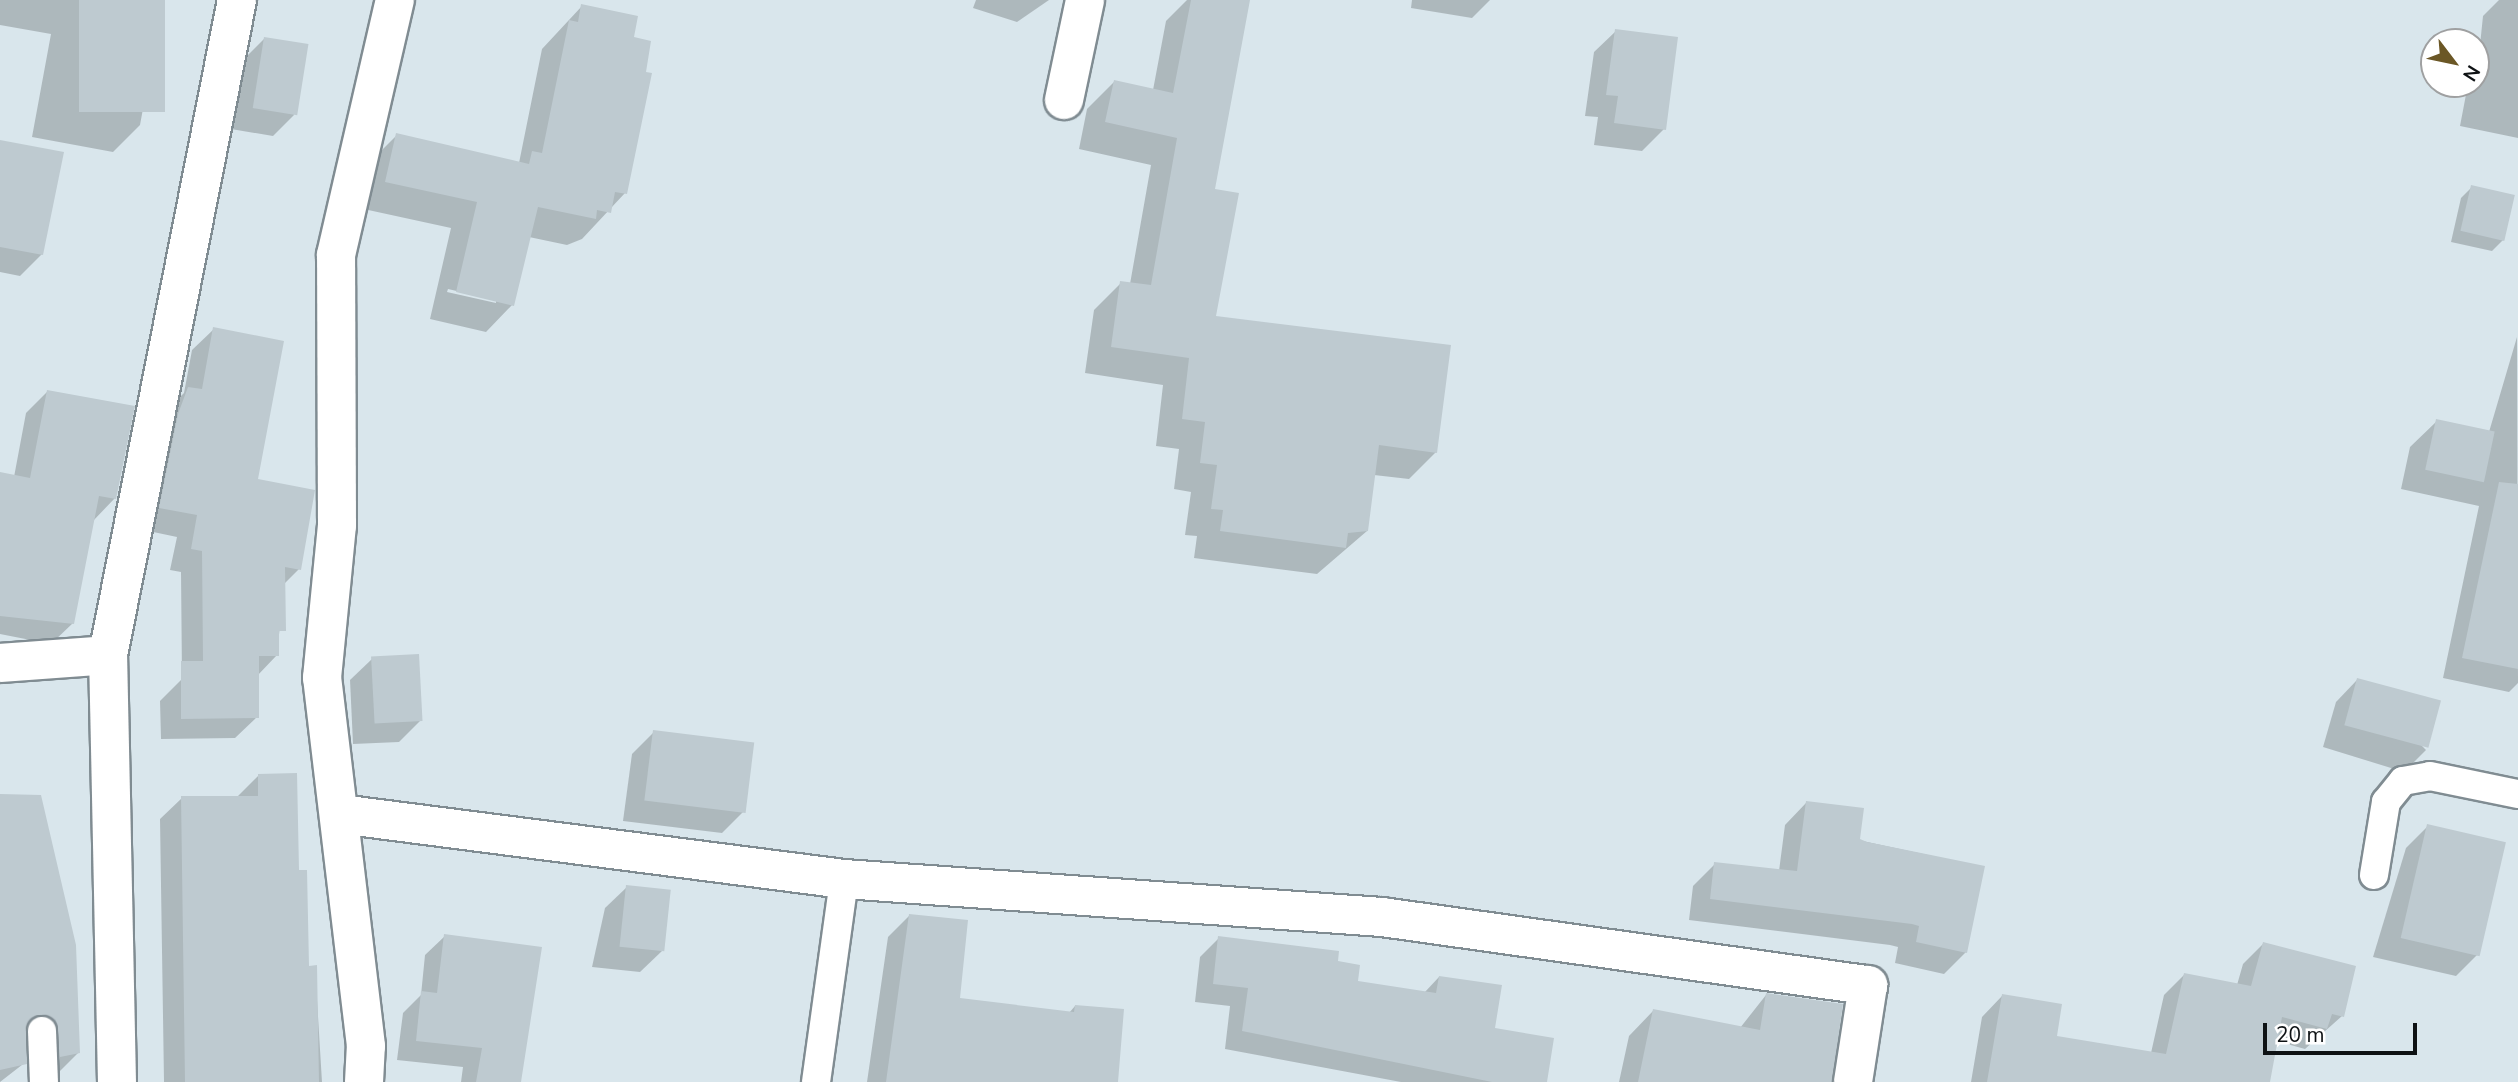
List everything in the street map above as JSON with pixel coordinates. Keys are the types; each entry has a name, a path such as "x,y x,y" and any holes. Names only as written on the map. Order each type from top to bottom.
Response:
{"street":[{"path":"117,1082 108,655 237,0"},
{"path":"364,1082 366,1046 322,678 337,526 336,255 395,0"},
{"path":"1064,100 1085,0"},
{"path":"0,663 108,655"},
{"path":"340,814 844,880 1382,917 1868,985 1853,1082"}],"lane":[{"path":"2374,875 2386,802 2403,781 2430,776 2518,794"},
{"path":"816,1082 844,880"},
{"path":"42,1031 44,1082"}],"building":[{"path":"79,0 165,0 165,112 79,112"},
{"path":"1191,0 1250,0 1215,189 1239,193 1216,316 1451,345 1437,453 1379,445 1368,531 1348,533 1346,548 1220,531 1223,510 1211,509 1217,465 1200,463 1205,422 1182,419 1189,358 1111,347 1120,281 1151,285 1177,138 1105,122 1114,80 1173,93"},
{"path":"581,4 638,16 634,37 651,41 646,72 652,73 627,194 615,192 611,213 597,210 596,219 538,207 514,306 456,292 477,202 385,182 396,133 529,164 532,151 542,153 569,20 578,22"},
{"path":"1615,29 1678,37 1666,130 1614,123 1618,96 1606,95"},
{"path":"264,37 308,44 297,115 253,108"},
{"path":"0,140 64,152 43,255 0,247"},
{"path":"2471,185 2515,195 2504,241 2460,231"},
{"path":"213,327 284,341 258,479 315,490 301,570 285,567 286,631 279,631 279,656 259,656 259,718 181,719 181,661 203,661 202,551 191,549 197,515 159,508 178,414 188,387 202,389"},
{"path":"47,390 135,406 116,499 99,496 74,624 0,616 0,472 30,478"},
{"path":"2436,419 2495,431 2484,482 2425,470"},
{"path":"2499,482 2518,484 2518,669 2462,658"},
{"path":"419,654 423,721 375,723 371,657"},
{"path":"2357,678 2441,701 2428,748 2344,725"},
{"path":"653,730 754,742 746,813 644,800"},
{"path":"297,773 299,870 307,870 309,966 317,965 319,1082 185,1082 181,796 258,796 258,774"},
{"path":"0,794 41,795 76,945 80,1053 60,1057 56,1023 41,1015 27,1024 27,1064 0,1070"},
{"path":"1806,801 1864,808 1860,839 1867,842 1985,866 1967,953 1916,942 1919,926 1912,924 1710,899 1714,862 1797,871"},
{"path":"2427,824 2506,842 2480,956 2401,938"},
{"path":"626,885 671,890 664,951 620,947"},
{"path":"909,914 968,920 960,998 1074,1012 1075,1005 1124,1009 1118,1082 886,1082"},
{"path":"444,934 542,947 521,1082 476,1082 482,1048 416,1041 421,991 437,993"},
{"path":"1218,936 1339,951 1338,961 1360,965 1358,981 1436,993 1439,976 1502,985 1495,1028 1554,1038 1547,1082 1492,1082 1242,1031 1248,988 1213,984"},
{"path":"2263,942 2356,966 2344,1017 2332,1014 2327,1029 2282,1017 2270,1082 1987,1082 2002,994 2062,1004 2057,1036 2166,1054 2184,973 2251,986"},
{"path":"1766,993 1843,1004 1832,1082 1638,1082 1653,1009 1760,1030"}]}
